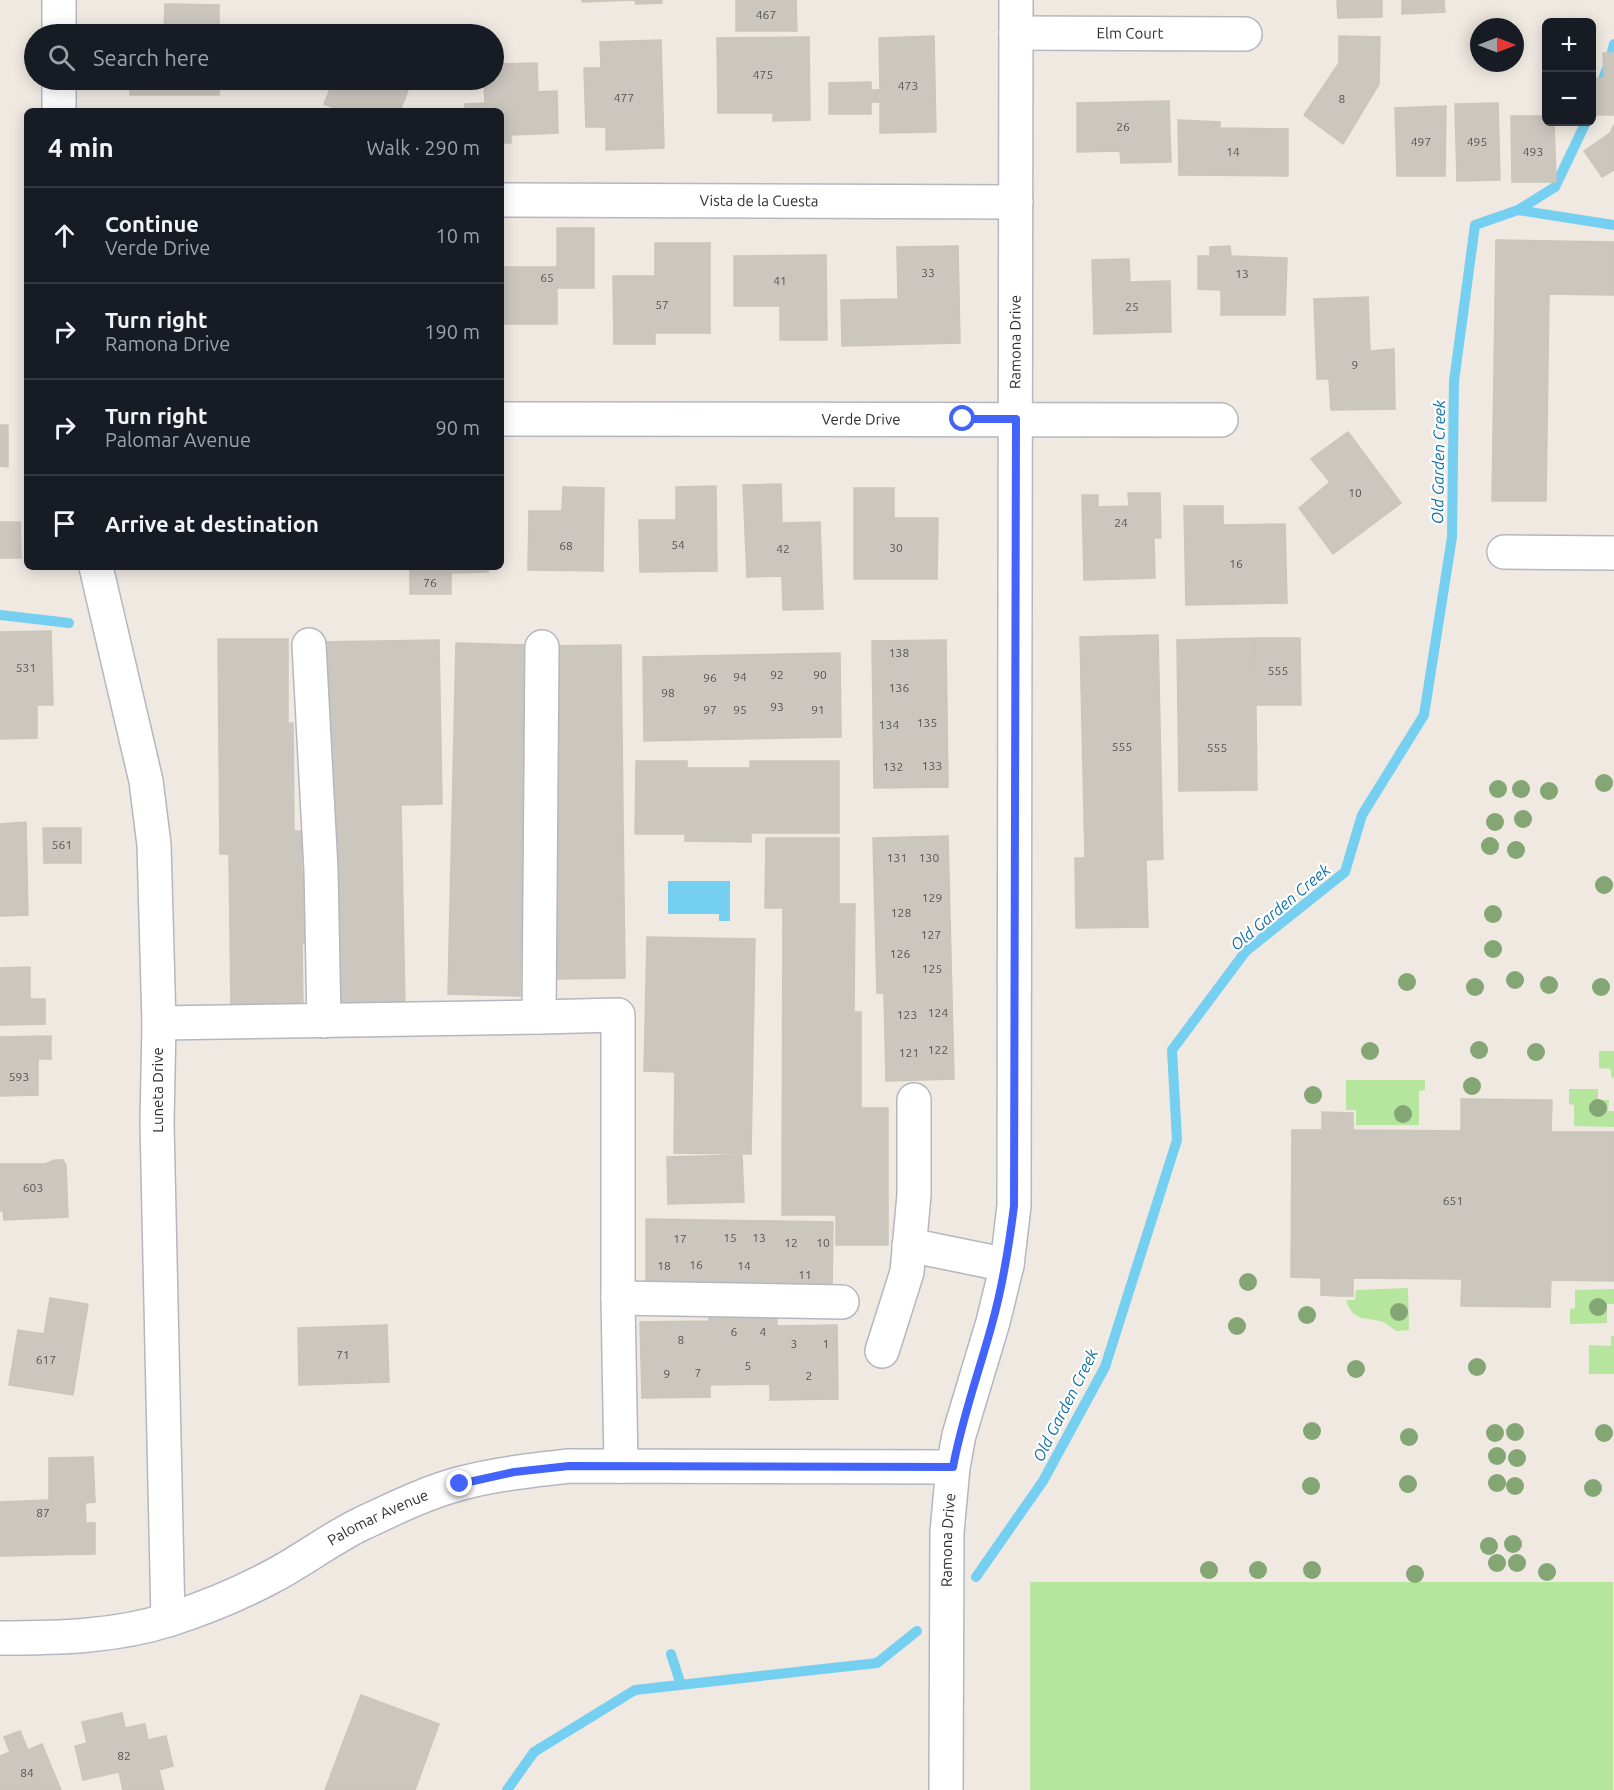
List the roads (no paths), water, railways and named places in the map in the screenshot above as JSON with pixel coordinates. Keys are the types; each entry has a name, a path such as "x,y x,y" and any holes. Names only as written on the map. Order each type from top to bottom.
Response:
{"street":[{"path":"60,0 60,24"},
{"name":"Ramona Drive","path":"946,1790 947,1532 953,1467 959,1435 993,1322 1007,1265 1014,1194 1016,0"},
{"name":"Elm Court","path":"1016,33 1245,34"},
{"path":"60,90 60,108"},
{"name":"Vista de la Cuesta","path":"504,200 1016,202"},
{"name":"Verde Drive","path":"504,419 1221,420"},
{"path":"1504,552 1614,553"},
{"name":"Luneta Drive","path":"97,570 147,792 154,845 168,1620"},
{"path":"309,645 321,870 324,1021"},
{"path":"539,1017 542,646"},
{"path":"159,1023 618,1014 618,1298 621,1466"},
{"path":"882,1351 907,1272 914,1196 914,1100"},
{"path":"909,1245 1007,1265"},
{"path":"618,1298 842,1302"},
{"name":"Palomar Avenue","path":"0,1638 60,1638 115,1632 168,1620 221,1601 271,1577 359,1525 408,1502 460,1484 514,1472 558,1467 621,1466 953,1467"}],"water":[{"path":"668,881 730,881 730,921 719,921 719,914 668,914"}],"waterway":[{"path":"1596,98 1614,44"},
{"name":"Old Garden Creek","path":"976,1577 1043,1481 1105,1367 1177,1140 1172,1050 1246,951 1345,872 1362,815 1424,715 1452,537 1454,381 1475,225 1518,210 1555,187 1584,126"},
{"path":"1518,210 1614,225"},
{"path":"0,615 69,623"},
{"name":"Old Garden Creek","path":"507,1790 534,1752 635,1690 877,1663 917,1631"},
{"path":"671,1654 681,1685"}]}
